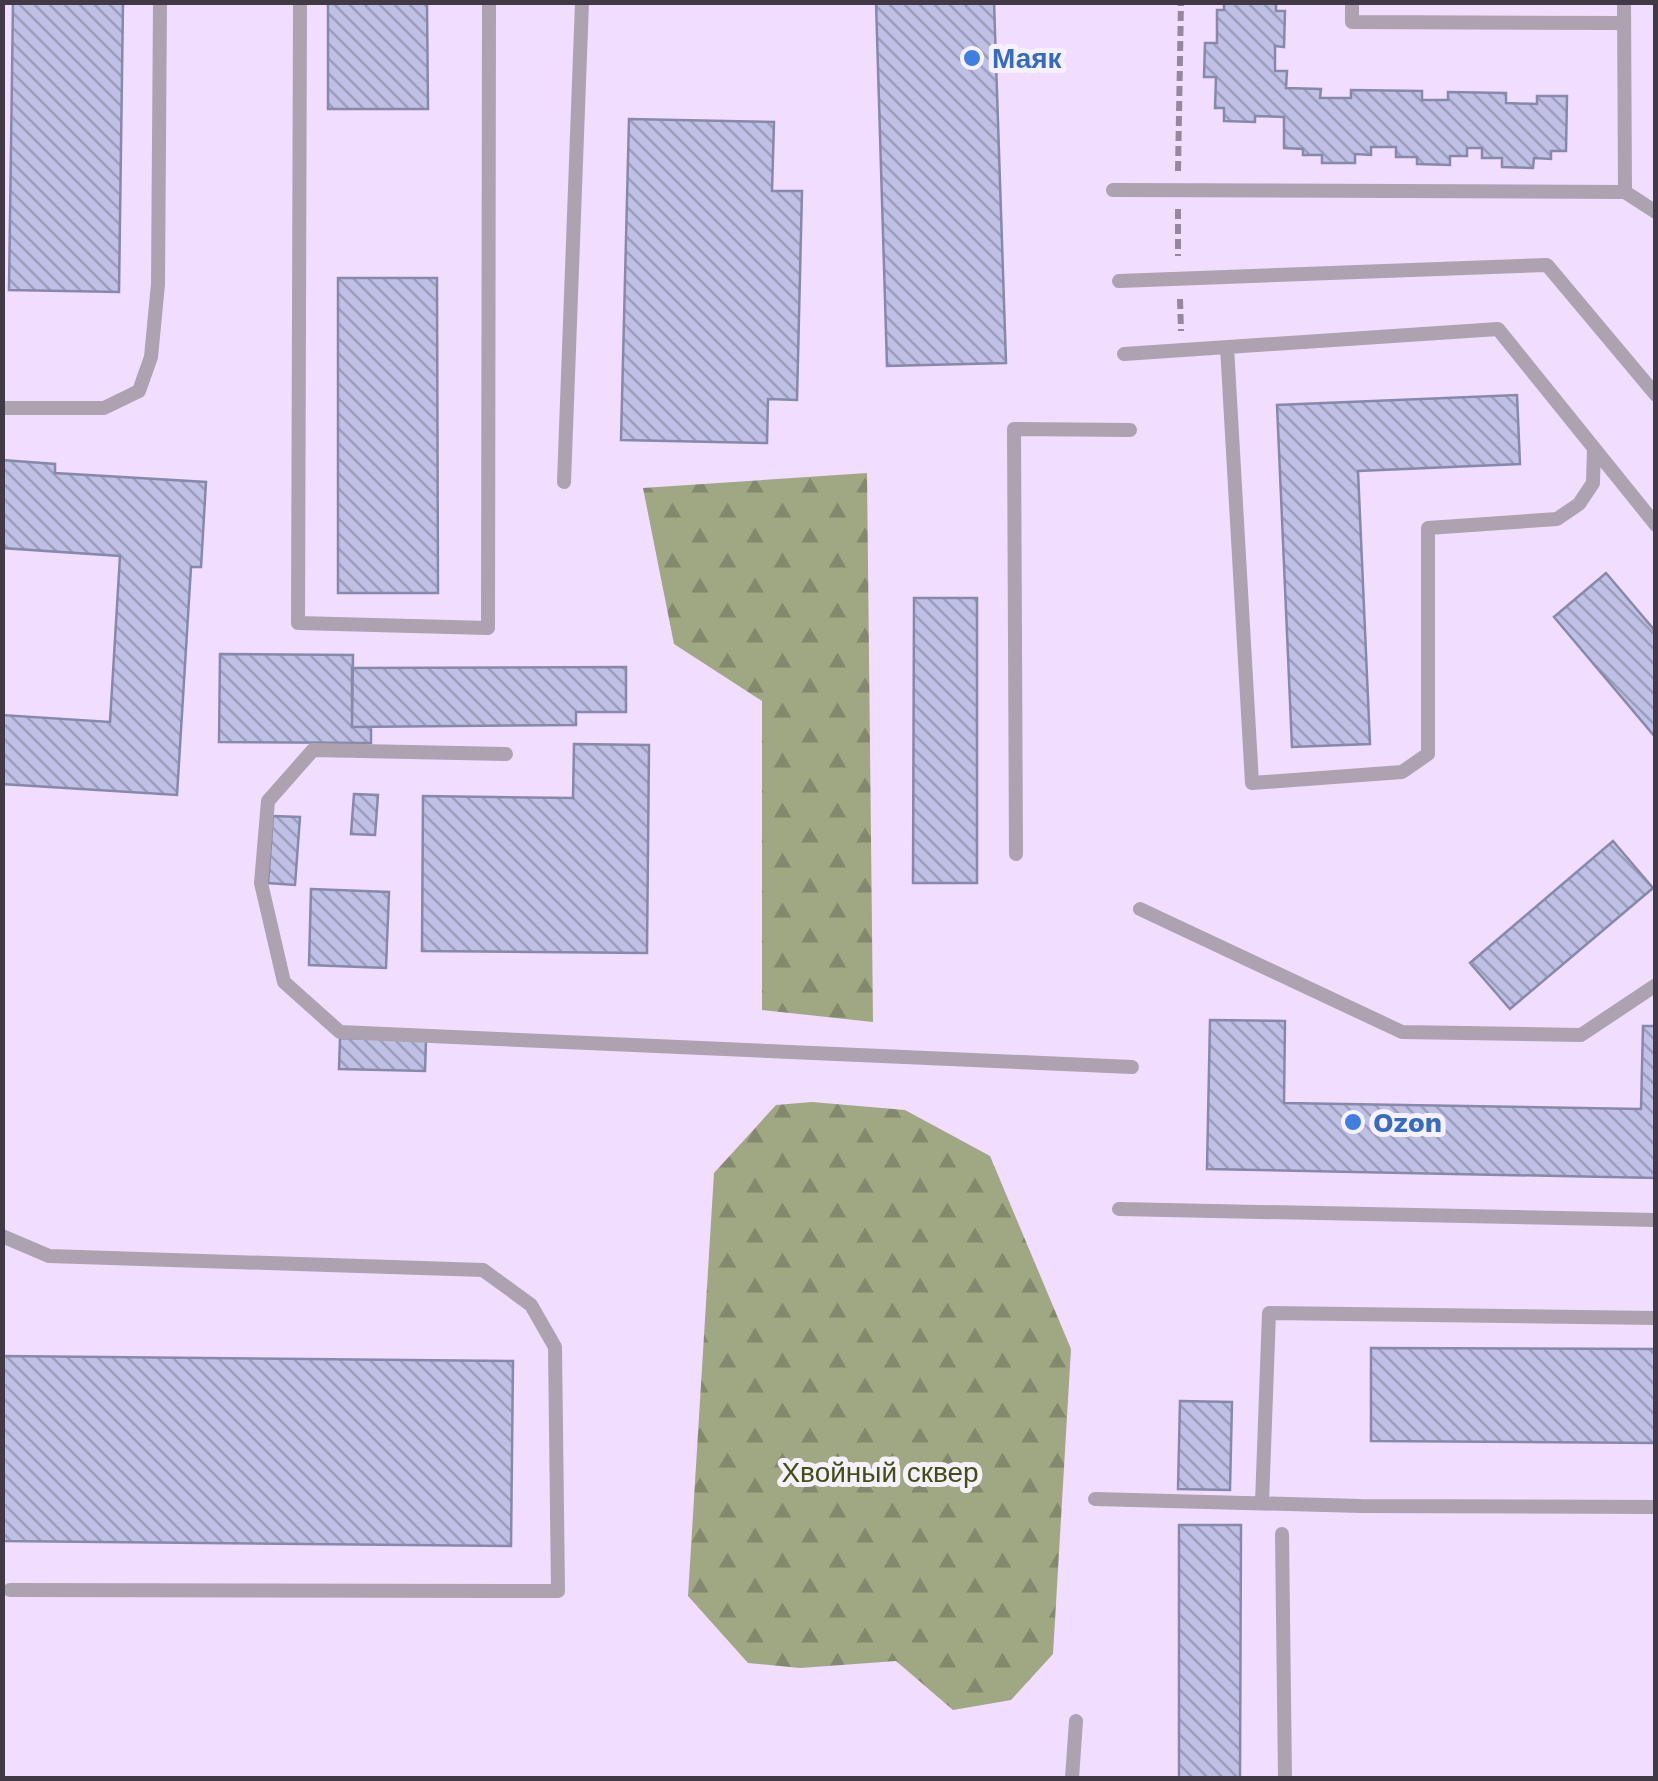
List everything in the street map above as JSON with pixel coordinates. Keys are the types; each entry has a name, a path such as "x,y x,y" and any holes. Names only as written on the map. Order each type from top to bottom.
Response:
{"lane":[{"path":"2,408 104,408 139,391 150,357 158,284 160,2"},
{"path":"300,2 298,623 488,628 490,2"},
{"path":"564,482 582,2"},
{"path":"1352,2 1352,22 1624,23"},
{"path":"1624,2 1625,192"},
{"path":"1113,190 1625,192 1656,212"},
{"path":"1119,281 1547,265 1656,394"},
{"path":"1124,354 1498,329 1656,525"},
{"path":"1227,347 1252,783 1402,772 1428,754 1428,528 1557,519 1579,504 1593,483 1594,448"},
{"path":"1016,854 1014,429 1130,430"},
{"path":"506,754 312,750 268,801 261,883 284,982 340,1032 1132,1067"},
{"path":"1140,909 1402,1032 1581,1035 1656,985"},
{"path":"1119,1209 1656,1220"},
{"path":"2,1236 49,1256 482,1270 530,1305 556,1347 558,1591 10,1590"},
{"path":"1262,1503 1269,1313 1656,1318"},
{"path":"1095,1499 1656,1506"},
{"path":"1282,1534 1286,1778"},
{"path":"1072,1778 1076,1721"}],"green space":[{"path":"867,473 873,1022 762,1010 762,701 674,644 643,488"},
{"name":"Хвойный сквер","path":"812,1102 905,1110 990,1156 1071,1349 1053,1654 1011,1700 953,1710 896,1661 800,1668 748,1663 688,1596 714,1173 776,1105"}],"building":[{"path":"13,2 123,2 119,292 9,290"},
{"path":"328,2 427,2 428,109 328,109"},
{"path":"876,2 994,2 1006,363 887,366"},
{"path":"1224,2 1276,2 1276,11 1285,11 1284,47 1275,46 1275,71 1287,71 1286,88 1321,89 1320,98 1351,98 1351,90 1422,91 1422,100 1448,100 1448,92 1506,93 1506,103 1537,104 1537,96 1567,96 1566,151 1551,151 1551,159 1534,158 1533,168 1502,167 1502,158 1482,158 1482,148 1467,148 1467,156 1450,156 1450,165 1417,164 1417,157 1396,157 1396,147 1371,147 1371,155 1355,154 1355,163 1322,163 1322,155 1303,155 1303,149 1284,148 1284,117 1255,116 1255,122 1224,121 1224,108 1215,108 1216,77 1204,77 1205,43 1217,43 1217,10 1224,10"},
{"path":"629,119 774,122 772,191 802,191 797,400 768,399 767,443 621,440"},
{"path":"338,278 437,278 438,593 338,593"},
{"path":"1517,395 1520,464 1358,471 1370,744 1292,747 1277,405"},
{"path":"2,460 55,464 55,473 206,482 201,567 191,567 177,795 2,784 2,715 110,722 120,556 2,548"},
{"path":"1606,573 1656,632 1656,738 1554,617"},
{"path":"914,598 977,598 977,883 913,883"},
{"path":"220,654 353,655 352,727 371,727 371,743 219,742"},
{"path":"626,667 626,712 576,712 576,725 352,727 352,668"},
{"path":"574,744 649,745 647,953 422,951 423,796 573,798"},
{"path":"354,794 378,795 375,835 351,834"},
{"path":"273,816 300,817 295,885 268,883"},
{"path":"1613,841 1653,888 1510,1009 1470,963"},
{"path":"311,889 389,892 386,968 309,965"},
{"path":"1210,1020 1285,1021 1284,1103 1641,1109 1643,1026 1656,1026 1656,1178 1207,1169"},
{"path":"340,1038 426,1040 425,1071 339,1069"},
{"path":"1371,1348 1656,1349 1656,1443 1371,1441"},
{"path":"2,1356 513,1361 511,1546 2,1541"},
{"path":"1180,1401 1232,1402 1230,1490 1178,1489"},
{"path":"1179,1525 1241,1525 1240,1778 1179,1778"}],"place":[{"name":"Маяк","path":"972,58"},
{"name":"Ozon","path":"1353,1122"}]}
